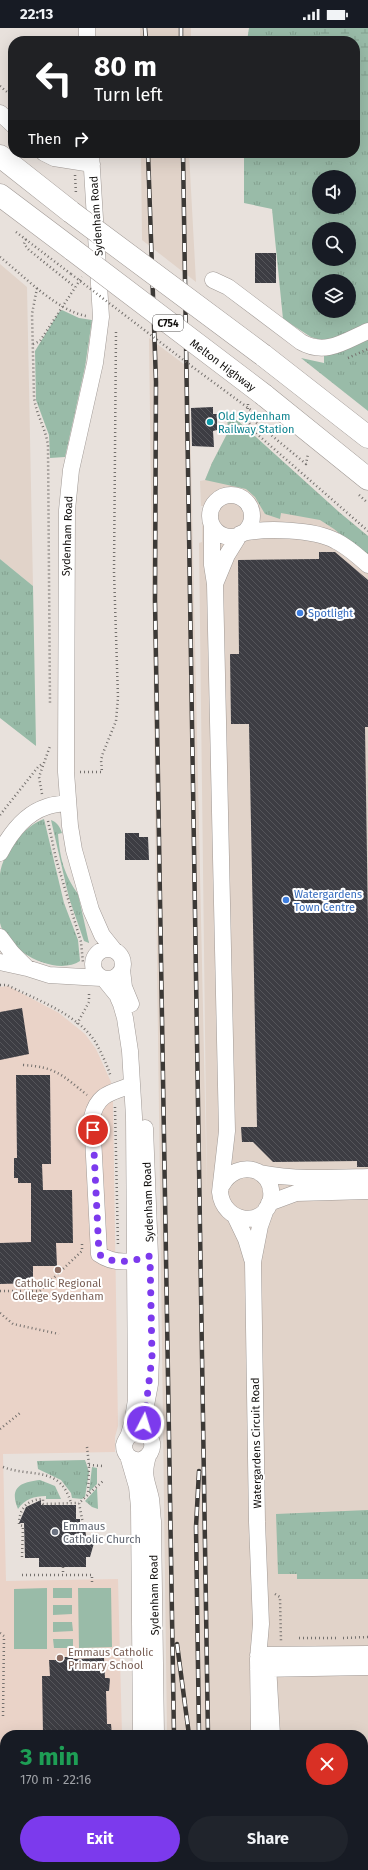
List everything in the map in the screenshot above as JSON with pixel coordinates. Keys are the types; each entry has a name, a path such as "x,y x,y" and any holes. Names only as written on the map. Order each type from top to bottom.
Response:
{"highway":[{"name":"C754","path":"0,156 71,212 263,355 368,437"},
{"name":"Melton Highway","path":"0,195 264,395 368,479"}],"street":[{"path":"0,113 8,120"},
{"path":"54,158 92,158"},
{"name":"Sydenham Road","path":"92,158 101,317 92,376 71,470 67,510 66,772 74,850 91,910 102,935 114,950"},
{"path":"213,280 233,291 301,342 317,349 330,347 368,331"},
{"path":"215,584 227,555 250,523 251,511 248,504 237,496 223,496 217,500 210,512 212,525 212,564 215,584 226,1131 221,1200 228,1212 243,1219 260,1215 268,1206 296,1193 368,1191"},
{"path":"251,511 285,530"},
{"path":"212,525 216,531 227,536 253,531 285,530 323,536 335,540 368,565"},
{"path":"0,853 13,831 22,821 46,806 68,803"},
{"name":"Sydenham Road","path":"91,910 94,957"},
{"path":"0,937 27,968"},
{"path":"0,962 27,968 42,974 62,976 102,979 113,979 122,970 123,960 114,950 106,949 79,968 62,976"},
{"path":"94,957 94,972 102,979"},
{"name":"Sydenham Road","path":"122,970 124,987 135,1015 141,1057 143,1258 136,1400 129,1436"},
{"name":"Sydenham Road","path":"102,979 117,995 125,1018 132,1084 143,1258 152,1357 150,1384 144,1414 144,1423 148,1436"},
{"path":"132,1084 102,1097 97,1103 92,1117 99,1254 106,1259 118,1262 143,1258"},
{"path":"226,1131 233,1148 253,1171 270,1186 268,1206"},
{"path":"222,1185 231,1173 253,1171 280,1177 368,1177"},
{"name":"Watergardens Circuit Road","path":"268,1206 260,1226 253,1262 257,1522 261,1624 267,1661 272,1730"},
{"name":"Watergardens Circuit Road","path":"235,1216 246,1239 253,1262"},
{"path":"140,1432 148,1436 152,1444 152,1448 148,1456 144,1459 136,1460 128,1456 124,1447 125,1440 129,1436 140,1432"},
{"name":"Sydenham Road","path":"128,1456 136,1487 138,1507 141,1730"},
{"name":"Sydenham Road","path":"148,1456 144,1478 151,1500 152,1521 156,1730"},
{"path":"267,1661 368,1654"},
{"path":"267,1661 368,1667"},
{"name":"Watergardens Circuit Road","path":"260,1730 267,1661"}],"path":[{"path":"0,86 8,92"},
{"path":"10,227 263,419"},
{"path":"26,239 24,244 34,255 75,287"},
{"path":"0,257 37,288 62,306 80,315 93,316"},
{"path":"33,344 40,341 84,274"},
{"path":"115,305 115,312"},
{"path":"66,772 102,772 103,753 114,727 117,715 118,698 114,572 116,327"},
{"path":"308,454 306,464 247,415 250,425 257,434 368,531"},
{"path":"0,814 38,767 44,763"},
{"path":"0,985 7,985 64,1014 77,1024 95,1042 105,1061 115,1092 118,1262"},
{"path":"23,1065 43,1066 62,1074 97,1103"},
{"path":"95,1168 117,1168"},
{"path":"0,1291 40,1291 82,1251 82,1236"},
{"path":"0,1313 13,1324 59,1334"},
{"path":"0,1429 20,1413"},
{"path":"87,1447 90,1465 88,1496"},
{"path":"90,1465 103,1466"},
{"path":"3,1467 19,1472 40,1473 53,1478 64,1486 71,1503"},
{"path":"22,1557 23,1526 19,1525 19,1516 22,1508 35,1499 43,1499 43,1504 79,1503 103,1481"},
{"path":"79,1503 83,1524"},
{"path":"63,1567 63,1575"},
{"path":"22,1575 92,1575 92,1582"},
{"path":"267,1661 281,1638 280,1597 273,1593"},
{"path":"0,1633 4,1636 2,1694 3,1717"},
{"path":"296,1638 368,1637"},
{"path":"281,1638 288,1638"},
{"path":"0,1870 11,1870"}],"shaded area":[{"path":"140,28 191,28 191,36 140,36"},
{"path":"141,158 189,158 196,282 142,240"},
{"path":"0,264 27,287 33,586 0,559"},
{"name":"Watergardens Town Centre","path":"149,338 189,368 207,1194 199,543 202,542 203,506 201,506 200,481 205,480 228,432 227,411 339,512 368,536 368,1730 167,1730"},
{"name":"Catholic Regional College Sydenham","path":"8,986 59,1013 85,1034 96,1049 111,1082 113,1102 118,1426 115,1437 115,1452 3,1454 6,1581 118,1579 122,1730 0,1730 0,987"}],"green space":[{"path":"249,28 368,28 368,411 301,358 324,363 324,341 311,337 283,319 272,209 244,203 244,158 360,158 360,36 248,36"},
{"path":"316,28 368,28 368,81 360,74 360,36 323,36"},
{"path":"62,310 79,318 92,320 85,367 65,457 50,458 49,435 36,400 35,351 59,312"},
{"path":"227,411 339,512 368,536 368,557 334,529 320,520 281,513 280,519 265,514 255,497 246,489 205,480 228,432"},
{"path":"0,559 33,586 36,746 0,718"},
{"path":"44,819 64,903 78,940 80,961 70,965 58,966 46,963 22,952 4,933 0,923 0,874 5,857 16,841 29,827"},
{"path":"51,820 58,825 62,833 58,834 60,851 66,873 78,894 89,943 84,941 69,898"},
{"path":"85,1460 89,1472 85,1497 82,1499 72,1498 71,1493 61,1480 38,1469 37,1461"},
{"path":"92,1467 97,1468 97,1484 89,1492"},
{"path":"40,1480 55,1486 61,1499 46,1499 46,1496 34,1497 27,1500 18,1509 15,1496 18,1487 27,1482"},
{"path":"97,1488 98,1509 92,1507 85,1501"},
{"path":"368,1510 368,1579 297,1579 297,1574 278,1574 276,1514"},
{"path":"47,1588 47,1649 14,1649 14,1589"},
{"path":"53,1588 72,1588 72,1598 53,1598"},
{"path":"78,1588 111,1588 112,1647 79,1648"},
{"path":"53,1605 72,1605 72,1614 53,1615"},
{"path":"53,1622 72,1622 73,1631 53,1632"},
{"path":"53,1639 73,1639 73,1648 54,1648"}],"building":[{"path":"255,253 276,253 276,283 255,283"},
{"path":"213,407 213,414 217,414 217,430 213,431 214,447 192,446 191,408"},
{"path":"319,552 335,552 368,580 368,727 365,727 368,922 368,1167 357,1167 357,1161 273,1162 253,1142 242,1142 241,1127 257,1127 249,724 231,724 230,654 239,654 238,560 319,559"},
{"path":"125,833 139,833 139,837 148,837 149,860 125,860"},
{"path":"22,1008 29,1054 0,1060 0,1012"},
{"path":"16,1075 50,1075 51,1164 42,1164 43,1190 72,1190 73,1243 56,1243 57,1266 33,1266 33,1283 0,1284 0,1243 31,1242 31,1183 18,1183 18,1178 14,1178 14,1158 17,1158"},
{"name":"Emmaus Catholic Church","path":"41,1500 41,1505 76,1505 76,1519 80,1519 80,1528 85,1528 86,1536 96,1536 90,1557 86,1557 86,1567 39,1567 39,1558 25,1558 24,1523 19,1523 26,1507"},
{"path":"61,1657 73,1657 73,1659 104,1658 105,1678 110,1679 109,1691 106,1691 107,1724 111,1724 112,1730 43,1730 42,1676 50,1676 49,1660 61,1660"}],"railway":[{"path":"145,28 146,36"},
{"path":"181,28 181,36"},
{"path":"148,158 156,382 155,600 174,1730"},
{"path":"183,158 208,1730"},
{"path":"199,1471 196,1527 199,1730"},
{"path":"177,1644 188,1730"}],"place":[{"name":"Old Sydenham Railway Station","path":"210,422"},
{"name":"Spotlight","path":"300,613"},
{"name":"Watergardens Town Centre","path":"286,900"},
{"name":"Catholic Regional College Sydenham","path":"58,1270"},
{"name":"Emmaus Catholic Church","path":"55,1532"},
{"name":"Emmaus Catholic Primary School","path":"60,1658"}],"route":[{"path":"93,1130 99,1254 106,1259 125,1262 150,1256 152,1357 150,1384 144,1414 144,1423"}]}
